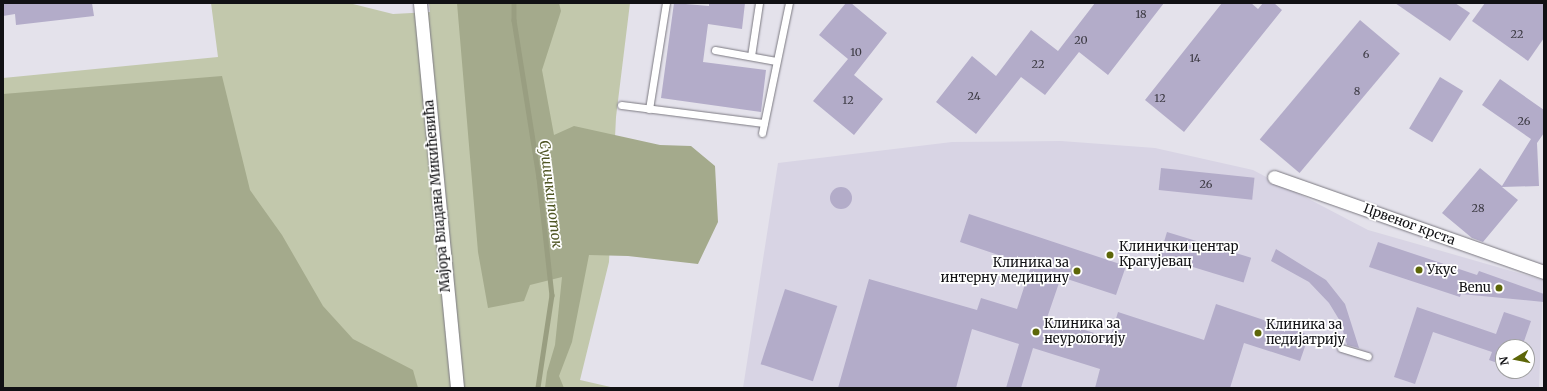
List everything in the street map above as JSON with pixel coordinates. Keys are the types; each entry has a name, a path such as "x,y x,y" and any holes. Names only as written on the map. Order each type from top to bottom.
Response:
{"street":[{"name":"Мајора Владана Микићевића","path":"420,3 457,388"},
{"name":"Црвеног крста","path":"1274,177 1544,272"}],"lane":[{"path":"649,109 666,3"},
{"path":"751,56 759,3"},
{"path":"762,133 789,3"},
{"path":"715,50 776,61"},
{"path":"621,105 764,123"},
{"path":"1341,348 1368,356"}],"shaded area":[{"name":"Клинички центар Крагујевац","path":"1061,141 1155,148 1253,170 1368,230 1543,280 1539,388 743,388 778,163 952,142"}],"green space":[{"path":"211,3 349,3 393,14 430,12 429,3 630,3 616,117 609,262 580,380 615,388 3,388 3,78 218,57"},
{"path":"457,3 559,3 561,11 542,70 554,135 574,126 660,145 691,146 715,166 718,222 698,264 628,256 589,255 572,342 559,376 564,388 545,388 547,372 555,345 562,277 530,285 524,301 488,308 478,252"},
{"path":"222,76 250,190 282,235 323,306 353,339 413,370 418,388 3,388 3,94"}],"building":[{"path":"3,3 92,3 94,16 16,25 15,14 3,16"},
{"path":"674,3 709,6 709,3 745,3 742,29 708,24 703,62 766,70 761,112 661,98"},
{"path":"846,3 851,3 887,33 854,75 883,99 854,135 813,101 848,59 819,35"},
{"path":"1095,3 1164,3 1108,75 1079,52 1045,95 1021,77 976,134 936,102 972,56 996,76 1031,30 1058,51"},
{"path":"1222,3 1251,3 1258,9 1263,3 1274,3 1282,10 1184,132 1145,100"},
{"path":"1395,3 1455,3 1470,13 1450,41"},
{"path":"1485,3 1544,3 1544,38 1528,61 1472,21"},
{"path":"1360,20 1400,53 1300,173 1260,140"},
{"path":"1440,77 1463,91 1432,142 1409,128"},
{"path":"1500,79 1544,110 1544,133 1537,143 1539,186 1502,187 1518,200 1483,242 1472,238 1442,213 1480,168 1502,186 1531,139 1482,105"},
{"path":"1161,168 1254,178 1252,200 1159,190"},
{"path":"841,187 849,190 852,198 849,206 841,209 833,206 830,198 833,190"},
{"path":"969,214 1126,266 1116,295 1061,277 1047,318 1110,338 1118,312 1204,340 1216,304 1309,335 1300,361 1244,343 1230,388 1095,388 1100,369 1033,348 1021,388 1006,388 1019,344 972,329 956,388 838,388 869,279 977,310 981,298 1017,309 1031,266 960,242"},
{"path":"1167,232 1251,258 1244,283 1159,257"},
{"name":"Укус","path":"1378,242 1477,275 1479,271 1544,294 1544,302 1461,294 1460,297 1369,267"},
{"path":"1276,249 1326,280 1345,304 1359,348 1347,345 1340,321 1329,303 1309,282 1271,261"},
{"path":"785,289 837,306 813,381 761,364"},
{"path":"1417,307 1496,334 1504,312 1531,321 1525,339 1495,339 1495,362 1489,360 1492,352 1433,332 1415,384 1394,377"}],"waterway":[{"name":"Сушички поток","path":"514,3 514,20 539,178 552,295 538,388"}],"place":[{"name":"Клинички центар Крагујевац","path":"1110,255"},
{"name":"Укус","path":"1419,270"},
{"name":"Клиника за интерну медицину","path":"1077,271"},
{"name":"Benu","path":"1499,288"},
{"name":"Клиника за неурологију","path":"1036,332"},
{"name":"Клиника за педијатрију","path":"1258,333"}]}
